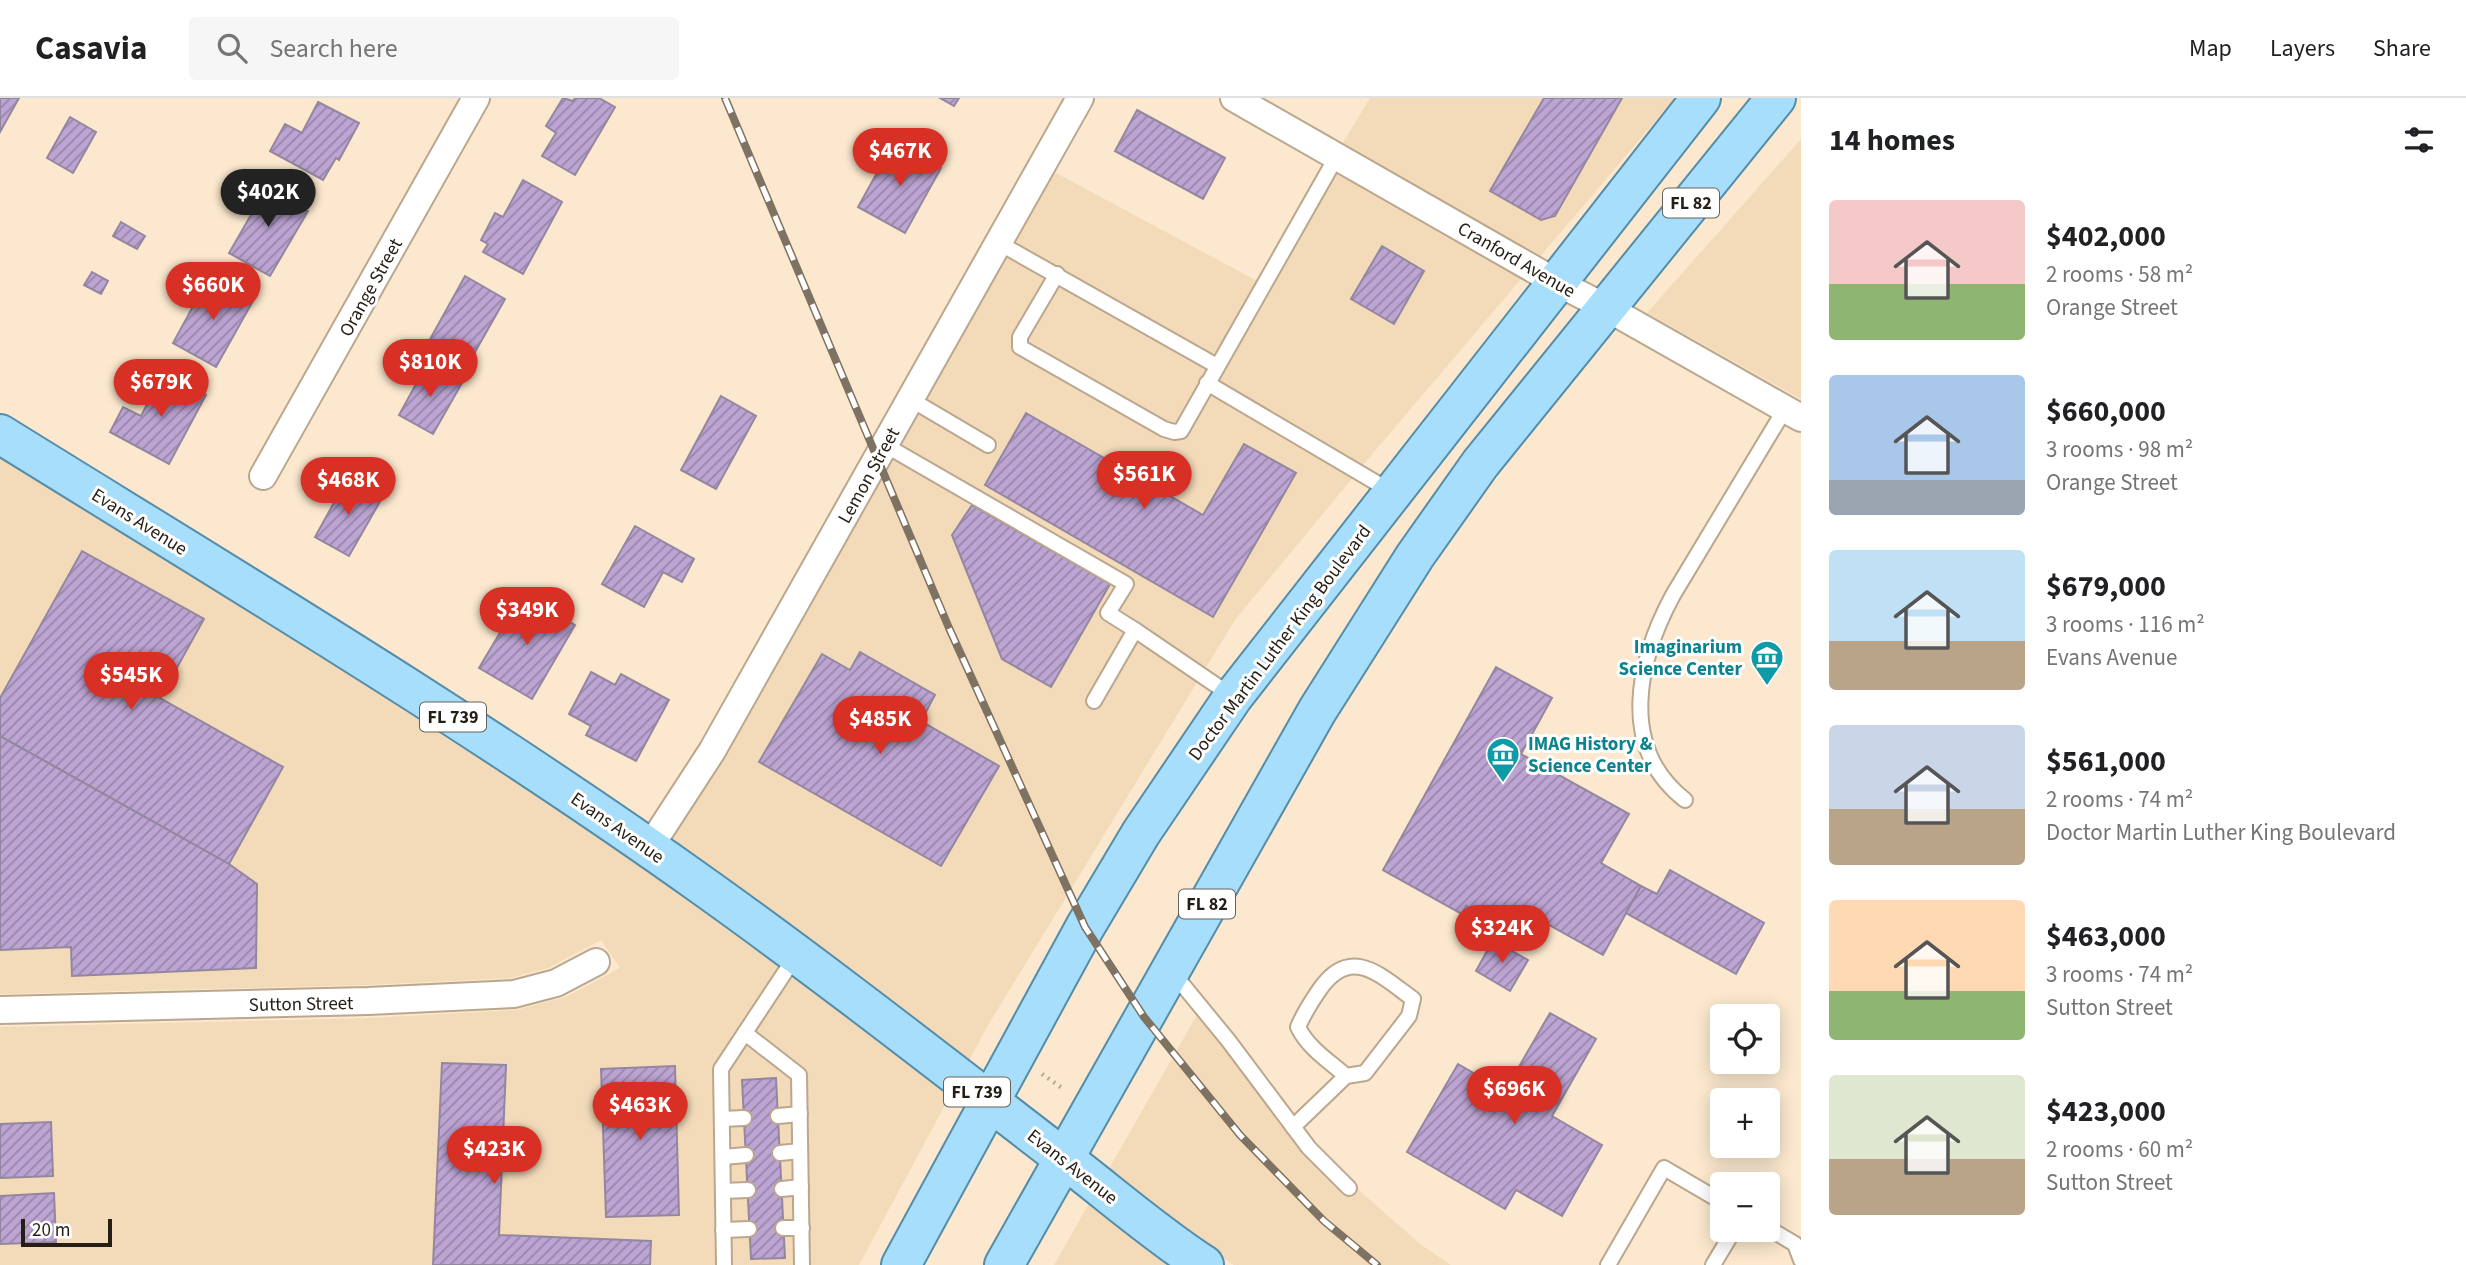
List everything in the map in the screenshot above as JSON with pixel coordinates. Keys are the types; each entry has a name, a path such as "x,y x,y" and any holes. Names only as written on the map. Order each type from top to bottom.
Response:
{"main road":[{"name":"Doctor Martin Luther King Boulevard","path":"901,1265 1085,927 1135,844 1233,697 1701,98"},
{"name":"FL 82","path":"1004,1265 1317,711 1415,556 1480,464 1776,98"},
{"name":"Evans Avenue","path":"0,434 538,771 796,955 1064,1158 1172,1245 1205,1265"}],"street":[{"name":"Orange Street","path":"263,476 476,98"},
{"name":"Lemon Street","path":"649,848 712,751 1080,98"},
{"name":"Cranford Avenue","path":"1234,98 1556,282 1607,307 1793,413"},
{"name":"Sutton Street","path":"0,1010 368,1001 514,994 556,983 596,962"}],"lane":[{"path":"1057,274 1020,337 1020,347 1164,429 1174,432 1181,430 1337,156"},
{"path":"999,243 1217,366"},
{"path":"1207,383 1392,492"},
{"path":"910,399 988,445"},
{"path":"1685,800 1659,773 1649,754 1642,726 1640,697 1644,664 1657,625 1673,595 1793,413"},
{"path":"885,445 1126,583 1108,612 1233,697"},
{"path":"1094,701 1135,629"},
{"path":"724,1265 721,1069 796,955"},
{"path":"1293,1127 1346,1076 1366,1073 1409,1016 1413,999 1376,973 1355,966 1342,967 1331,974 1305,1009 1298,1027 1303,1038 1346,1076"},
{"path":"1170,969 1228,1040 1309,1148 1349,1188"},
{"path":"745,1033 799,1075 802,1265"},
{"path":"778,1116 800,1114"},
{"path":"722,1119 744,1118"},
{"path":"780,1153 800,1151"},
{"path":"723,1157 746,1155"},
{"path":"1608,1265 1664,1168 1710,1195"},
{"path":"782,1189 801,1187"},
{"path":"723,1191 748,1190"},
{"path":"783,1228 802,1227"},
{"path":"723,1230 749,1229"},
{"path":"1780,1235 1794,1244 1801,1260"},
{"path":"1713,1265 1727,1242"}],"path":[{"path":"1032,1068 1062,1088"}],"shaded area":[{"path":"1370,98 1675,98 1235,620 967,1064 659,836 1043,166 1259,282"},
{"path":"1801,139 1801,399 1647,313"},
{"path":"0,453 425,717 698,902 952,1092 859,1265 0,1265 0,1027 370,1018 516,1010 566,997 620,968 601,940 548,968 510,978 366,985 0,994"},
{"path":"1205,1001 1286,1114 1362,1193 1420,1244 1451,1265 1234,1265 1182,1232 1107,1172"},
{"path":"1091,1200 1175,1265 1054,1265"}],"building":[{"path":"0,98 19,98 0,132"},
{"path":"563,98 573,101 575,98 599,98 615,107 575,175 542,156 556,133 546,126"},
{"path":"940,98 959,98 954,106"},
{"path":"1544,98 1622,98 1555,216 1541,220 1490,191"},
{"path":"318,102 359,123 339,160 336,158 323,180 270,151 285,124 302,133"},
{"path":"1137,110 1225,158 1203,199 1115,151"},
{"path":"70,117 96,132 73,173 47,158"},
{"path":"894,142 941,168 905,233 858,207"},
{"path":"523,180 562,202 523,274 483,252 488,244 481,240 495,213 503,217"},
{"path":"258,182 308,211 270,276 229,253 255,208 245,203"},
{"path":"121,222 145,236 137,249 113,236"},
{"path":"1382,246 1424,271 1394,324 1351,299"},
{"path":"92,272 108,281 101,294 84,285"},
{"path":"465,276 505,299 467,366 428,343"},
{"path":"209,277 253,301 216,367 173,343"},
{"path":"427,364 462,383 433,434 399,415"},
{"path":"164,372 206,395 169,464 110,432 123,407 141,416"},
{"path":"721,396 756,416 716,489 681,470"},
{"path":"1026,413 1203,515 1244,444 1296,473 1213,617 985,485"},
{"path":"347,479 382,498 349,556 315,537"},
{"path":"972,505 1110,584 1051,687 1002,659 952,535"},
{"path":"635,526 694,559 682,582 663,572 644,607 602,584"},
{"path":"82,551 204,619 160,698 283,767 229,864 0,736 0,698"},
{"path":"523,594 575,625 532,699 479,668"},
{"path":"860,652 935,695 921,721 999,766 941,866 759,762 822,654 850,670"},
{"name":"IMAG History & Science Center","path":"1496,667 1552,698 1521,754 1629,814 1601,863 1641,886 1603,955 1524,911 1513,932 1466,906 1462,914 1383,870"},
{"path":"591,672 615,685 621,674 669,700 636,761 586,735 591,726 569,714"},
{"path":"0,736 229,864 257,884 256,968 72,976 71,947 0,950"},
{"path":"1670,870 1764,923 1736,974 1626,913 1641,886 1657,894"},
{"path":"1493,940 1528,960 1510,991 1476,971"},
{"path":"1550,1013 1596,1039 1552,1116 1602,1145 1562,1216 1516,1190 1505,1209 1407,1152 1458,1064 1505,1091"},
{"path":"442,1063 506,1065 499,1235 651,1241 650,1265 433,1265"},
{"path":"675,1066 679,1215 606,1217 601,1069"},
{"path":"776,1078 785,1258 751,1259 742,1080"},
{"path":"51,1122 53,1176 0,1178 0,1124"},
{"path":"54,1193 56,1242 0,1244 0,1196"}],"railway":[{"path":"725,98 949,628 1085,927 1144,1017 1240,1135 1324,1221 1377,1265"}],"place":[{"name":"Imaginarium Science Center","path":"1767,687"},
{"name":"IMAG History & Science Center","path":"1503,784"}]}
